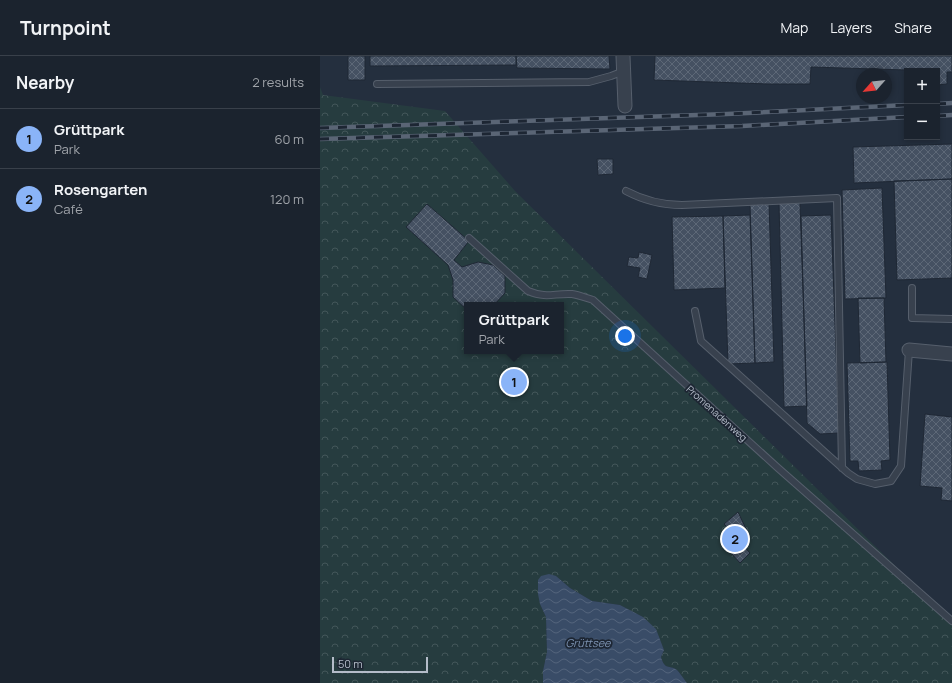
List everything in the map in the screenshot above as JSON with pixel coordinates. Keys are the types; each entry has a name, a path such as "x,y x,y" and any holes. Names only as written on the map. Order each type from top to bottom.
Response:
{"street":[{"path":"623,56 625,106"},
{"path":"909,350 952,354"}],"lane":[{"path":"377,84 589,82 624,71"},
{"path":"626,191 639,198 666,205 837,198 842,468"},
{"name":"Promenadenweg","path":"469,238 528,291 539,295 552,296 572,294 593,300 778,468 952,621"},
{"path":"912,288 912,318 952,319"},
{"path":"696,311 701,341 842,468 857,479 875,484 890,481 901,466 909,350"}],"green space":[{"path":"320,87 323,95 445,111 515,191 952,622 952,683 687,683 677,670 664,664 661,657 664,650 656,630 643,617 620,605 592,601 570,588 556,576 538,580 540,604 546,617 547,652 543,671 543,683 320,683"}],"water":[{"name":"Grüttsee","path":"549,574 556,576 570,588 592,601 620,605 643,617 656,629 664,650 661,657 664,664 677,670 687,683 543,683 543,671 547,652 546,617 540,604 538,580 541,576"}],"building":[{"path":"348,56 365,56 365,80 348,80"},
{"path":"370,56 516,56 516,65 370,66"},
{"path":"516,56 609,56 610,69 517,68"},
{"path":"655,56 952,56 952,72 947,72 947,84 940,85 940,68 904,68 904,70 892,70 892,68 811,67 810,84 654,80"},
{"path":"952,144 952,179 854,183 853,147"},
{"path":"597,159 613,159 613,174 598,175"},
{"path":"952,179 952,278 897,280 894,181"},
{"path":"882,188 886,298 845,299 842,190"},
{"path":"769,203 774,362 755,363 750,204"},
{"path":"779,203 800,203 807,406 784,407"},
{"path":"427,204 469,241 454,260 462,267 478,262 493,265 505,276 505,293 497,302 464,302 464,307 453,297 453,280 448,265 406,227"},
{"path":"750,215 755,363 728,364 723,216"},
{"path":"831,215 839,433 820,434 807,423 801,216"},
{"path":"723,216 725,288 674,290 672,217"},
{"path":"639,252 652,255 647,279 638,277 640,268 627,266 629,257 638,258"},
{"path":"858,298 884,298 886,362 860,363"},
{"path":"887,362 890,460 881,461 882,470 859,471 858,461 850,461 847,363"},
{"path":"925,414 952,417 952,501 941,500 942,488 920,486"},
{"path":"738,512 750,537 742,544 750,553 740,563 720,541 731,531 724,524"}],"railway":[{"path":"940,104 952,103"},
{"path":"320,128 727,114 904,105"},
{"path":"940,116 952,115"},
{"path":"320,139 742,126 904,117"}],"place":[{"name":"Grüttpark","path":"514,382"},
{"name":"Rosengarten","path":"735,539"}]}
